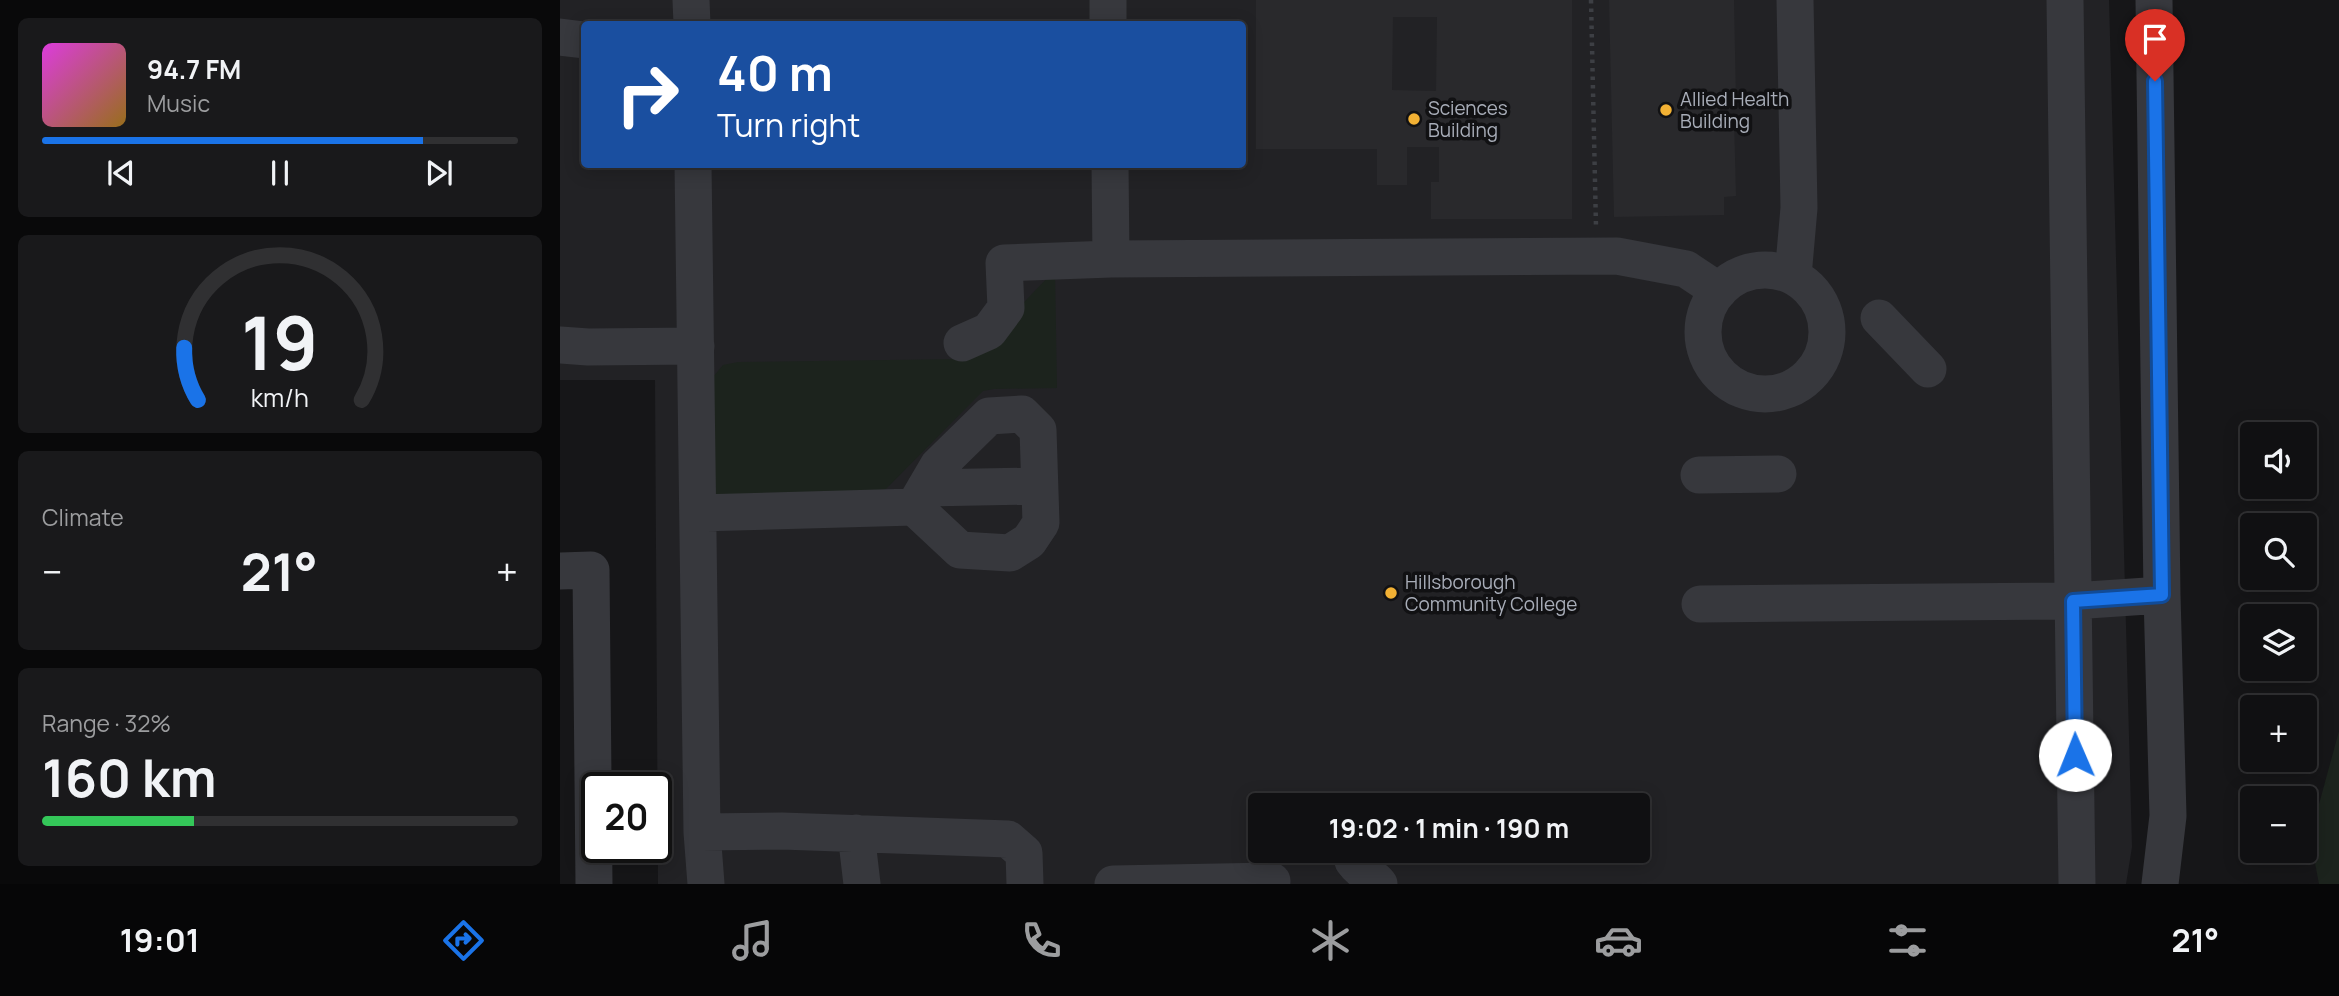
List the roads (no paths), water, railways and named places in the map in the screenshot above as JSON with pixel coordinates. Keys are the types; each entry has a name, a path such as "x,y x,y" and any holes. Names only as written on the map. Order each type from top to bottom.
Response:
{"street":[{"path":"691,0 692,21"},
{"path":"1108,0 1108,21"},
{"path":"1793,276 1799,208 1795,0"},
{"path":"2065,0 2077,884"},
{"path":"2154,0 2162,595 2168,816 2160,884"},
{"path":"560,37 581,40"},
{"path":"693,168 702,832 706,884"},
{"path":"1110,168 1111,259"},
{"path":"962,343 989,331 1006,308 1004,263 1111,259 1617,256 1686,269 1719,291"},
{"path":"1773,270 1793,276 1809,288 1821,304 1827,324 1826,344 1819,363 1806,379 1789,390 1769,394 1748,392 1729,383 1714,368 1705,349 1703,328 1708,308 1719,291 1734,278 1753,271 1773,270"},
{"path":"1879,318 1928,369"},
{"path":"560,345 696,346"},
{"path":"1022,414 1038,430 1041,523 1029,541 1010,553 960,550 920,498 939,467 989,416 1022,414"},
{"path":"1699,475 1777,474"},
{"path":"698,513 920,498 1040,486"},
{"path":"560,571 591,570 594,884"},
{"path":"1700,604 2073,601 2162,595"},
{"path":"2168,816 2182,884"},
{"path":"702,832 856,832 1008,839 1024,853 1025,884"},
{"path":"856,832 862,884"},
{"path":"1113,884 1272,881"}],"place":[{"name":"Allied Health Building","path":"1666,110"},
{"name":"Sciences Building","path":"1414,119"},
{"name":"Hillsborough Community College","path":"1391,593"}]}
